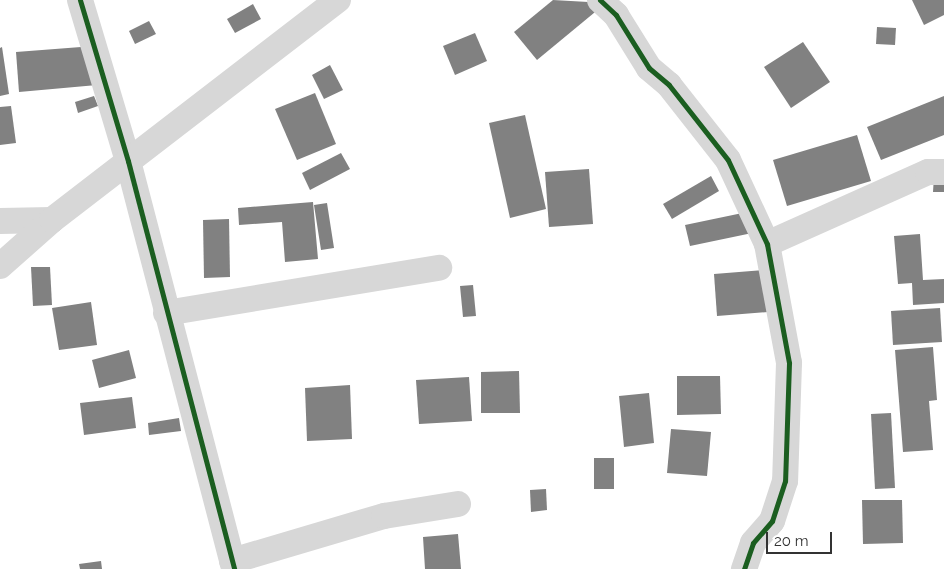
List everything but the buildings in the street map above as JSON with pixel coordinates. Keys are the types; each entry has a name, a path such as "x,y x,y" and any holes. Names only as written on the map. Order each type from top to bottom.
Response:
{"street":[{"path":"80,0 128,161 233,565 384,516 458,504"},
{"path":"0,266 52,220 338,0"},
{"path":"600,0 616,15 649,68 669,85 728,160 767,244 789,363 786,482 772,521 753,543 744,569"},
{"path":"767,244 928,172 944,172"},
{"path":"0,221 52,220"},
{"path":"166,313 439,268"}],"cycle path":[{"path":"80,0 128,161 234,569"},
{"path":"600,0 616,15 649,68 669,85 728,160 767,244 789,363 785,481 772,521 753,543 744,569"}]}
